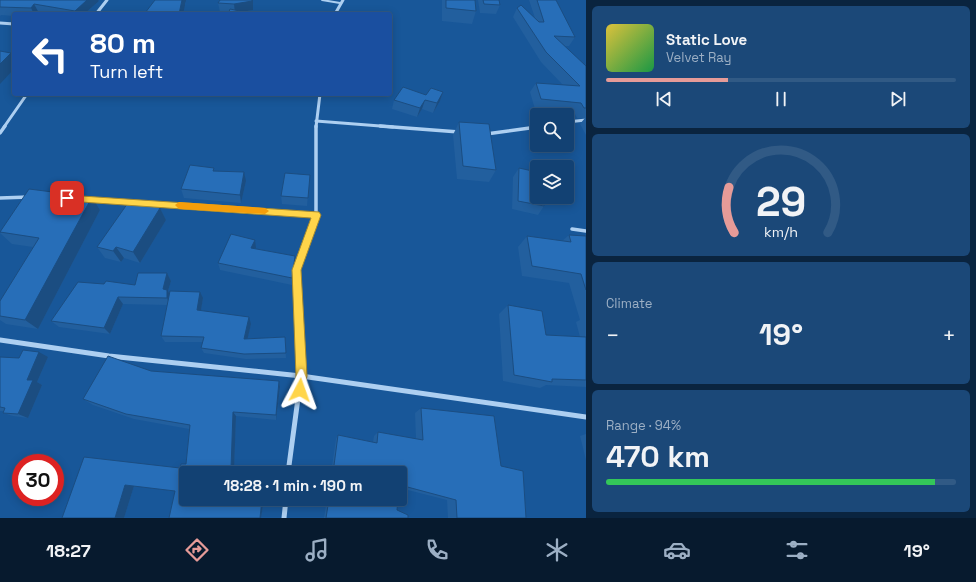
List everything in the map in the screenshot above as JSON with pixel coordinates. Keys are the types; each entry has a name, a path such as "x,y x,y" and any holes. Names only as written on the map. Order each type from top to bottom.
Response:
{"street":[{"path":"98,12 107,0"},
{"path":"337,12 340,3 343,0"},
{"path":"0,23 12,24"},
{"path":"0,133 26,96"},
{"path":"289,466 301,376 296,270 316,215 315,136 320,96"},
{"path":"574,121 586,120"},
{"path":"316,121 462,132"},
{"path":"478,134 530,128"},
{"path":"0,198 37,197"},
{"path":"83,199 316,215"},
{"path":"572,229 586,231"},
{"path":"0,340 109,356 301,376 586,417"},
{"path":"284,518 285,506"}],"lane":[{"path":"322,0 340,3"}],"building":[{"path":"0,0 87,0 75,11 34,4 31,8 0,7"},
{"path":"155,0 182,0 179,12 146,12"},
{"path":"220,0 252,1 234,4 218,3"},
{"path":"446,0 475,0 476,11 446,8"},
{"path":"483,0 499,0 500,5 484,4"},
{"path":"537,0 556,0 575,37 554,36 586,66 586,108 584,108 581,103 541,99 536,83 580,86 546,52 517,8 521,5 539,22 544,22"},
{"path":"230,9 244,12 229,12"},
{"path":"0,51 11,53 0,64"},
{"path":"403,87 426,95 431,88 443,92 437,103 425,100 420,108 394,100"},
{"path":"459,122 489,124 496,170 463,166"},
{"path":"190,165 214,168 213,171 244,172 240,195 181,189"},
{"path":"519,168 530,170 530,203 518,201"},
{"path":"285,173 310,175 308,198 281,196"},
{"path":"29,189 92,197 25,320 0,316 0,301 39,238 0,232"},
{"path":"130,200 160,208 133,252 116,247 113,251 97,247"},
{"path":"534,204 544,204 544,206"},
{"path":"231,234 255,240 251,248 295,256 292,278 218,263"},
{"path":"569,235 586,236 586,290 581,274 532,266 527,236 571,242"},
{"path":"138,273 167,273 163,289 167,290 167,298 118,297 104,328 51,321 78,282 104,284 106,281 135,285"},
{"path":"170,291 200,292 197,310 249,317 244,339 285,337 286,353 244,354 201,348 204,337 161,336"},
{"path":"508,305 542,311 546,335 586,337 586,380 552,379 552,382 514,375"},
{"path":"23,350 39,352 27,380 33,380 18,414 3,413 5,408 0,407 0,357 19,358"},
{"path":"108,356 151,371 279,381 276,415 233,412 231,466 180,466 181,464 186,464 190,425 126,414 83,399"},
{"path":"421,408 494,416 501,466 523,471 526,518 457,518 456,500 407,487 407,466 334,466 338,435 377,443 378,432 423,440"},
{"path":"84,457 179,468 179,506 261,506 260,518 169,518 175,491 125,485 115,518 62,518"},
{"path":"328,506 397,506 397,510 408,515 408,518 326,518"}],"slow traffic":[{"path":"179,205 265,211"}],"route":[{"path":"67,198 316,215 296,270 301,376 300,390"}]}
